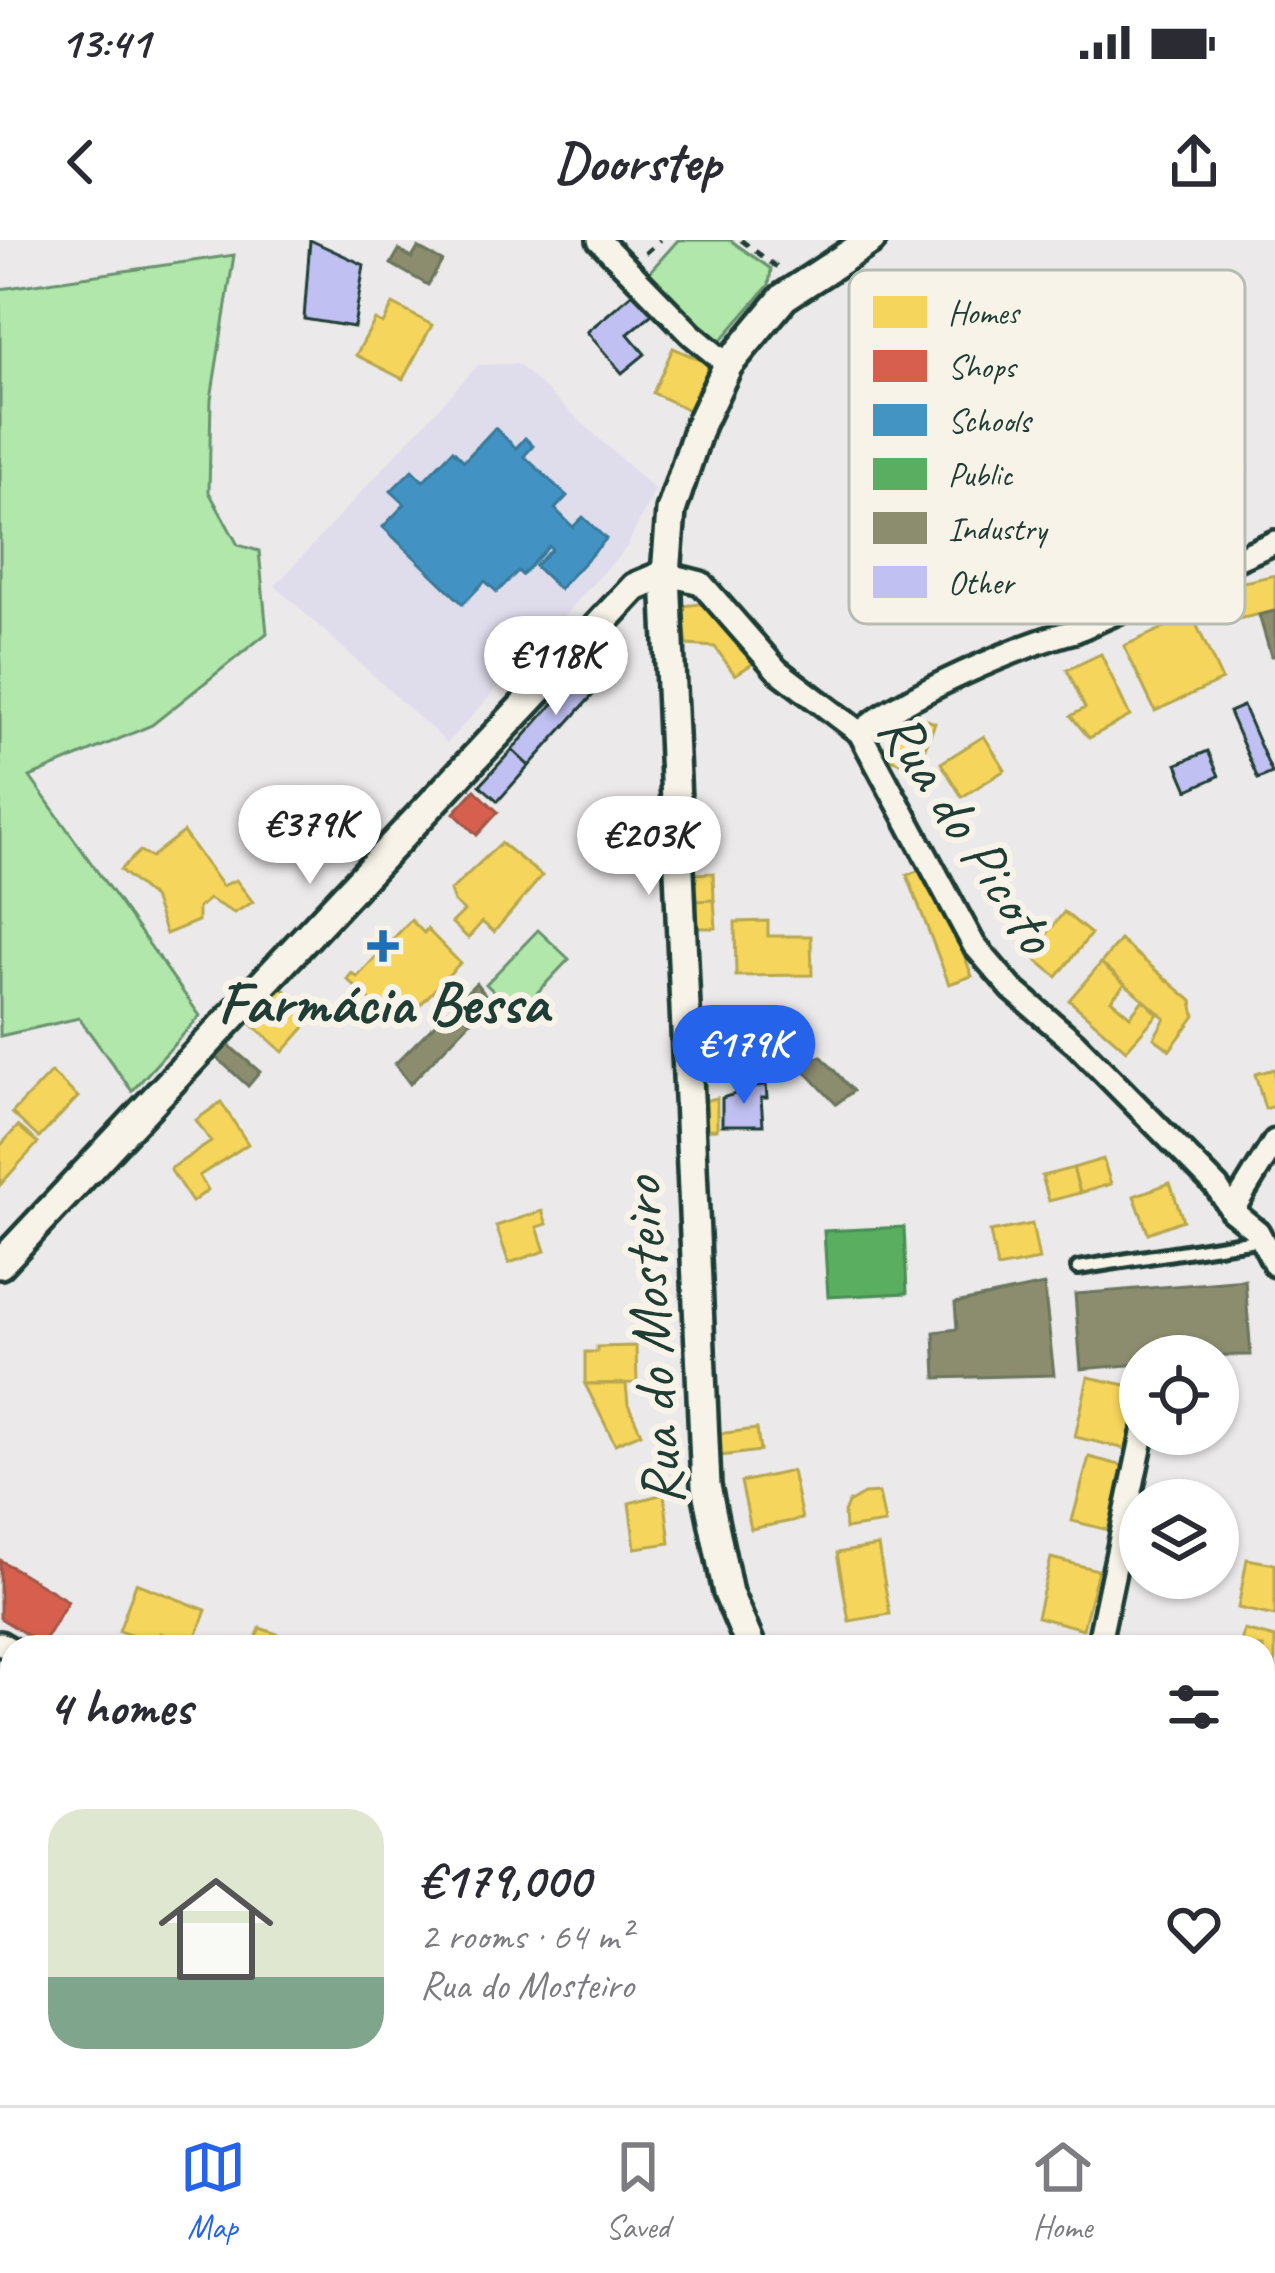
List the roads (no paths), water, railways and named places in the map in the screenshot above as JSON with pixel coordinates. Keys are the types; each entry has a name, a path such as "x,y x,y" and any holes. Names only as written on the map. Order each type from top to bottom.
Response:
{"main road":[{"name":"Rua do Mosteiro","path":"746,1635 728,1593 706,1486 666,574 670,512 700,424 728,365 784,297 871,240"},
{"path":"0,1264 635,587 666,574"}],"street":[{"path":"598,240 728,365"},
{"path":"1245,556 1275,542"},
{"name":"Rua do Picoto","path":"666,574 701,583 777,670 860,733 974,945 1012,989 1075,1042 1217,1187 1232,1211 1262,1239 1275,1265"},
{"path":"860,733 887,713 976,670 1046,638 1093,624"},
{"path":"1232,1211 1275,1141"},
{"path":"1101,1635 1139,1455"}],"lane":[{"path":"1078,1268 1262,1239"}],"place":[{"name":"Farmácia Bessa","path":"383,946"}]}
